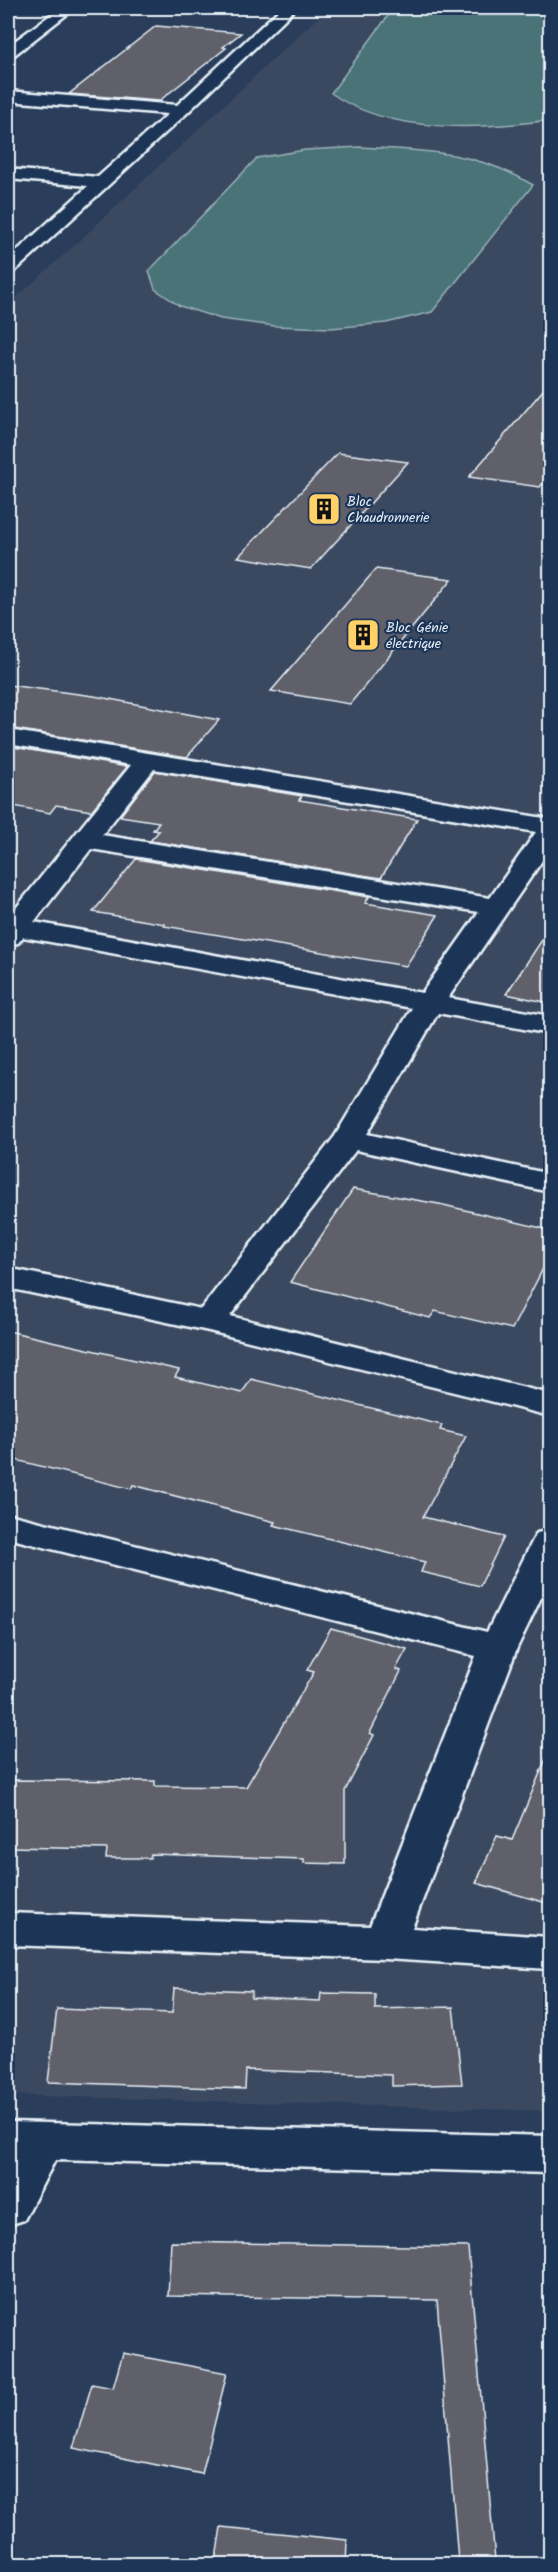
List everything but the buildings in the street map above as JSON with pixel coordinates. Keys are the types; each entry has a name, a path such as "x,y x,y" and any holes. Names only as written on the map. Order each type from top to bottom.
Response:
{"street":[{"path":"8,53 68,8"},
{"path":"8,268 289,8"},
{"path":"8,37 27,38"},
{"path":"8,96 181,110"},
{"path":"8,174 102,182"},
{"path":"8,737 550,829 431,1002 348,1139 208,1321"},
{"path":"10,930 148,760"},
{"path":"85,840 497,907"},
{"path":"10,930 431,1002 550,1025"},
{"path":"348,1139 550,1183"},
{"path":"8,1278 208,1321 550,1405"},
{"path":"8,1526 498,1648"},
{"path":"385,1943 498,1648 550,1542"},
{"path":"8,1929 385,1943 550,1953"},
{"path":"8,2206 25,2140 550,2155"}],"shaded area":[{"path":"328,8 550,8 550,2111 8,2095 8,305"}],"green space":[{"path":"550,8 550,120 496,125 437,126 380,116 354,107 331,93 393,9"},
{"path":"360,147 450,154 491,165 533,185 432,312 386,323 331,328 274,326 221,319 180,306 155,289 149,271 257,158 305,150"}],"place":[{"name":"Bloc Chaudronnerie","path":"324,509"},
{"name":"Bloc Génie électrique","path":"363,635"}]}
